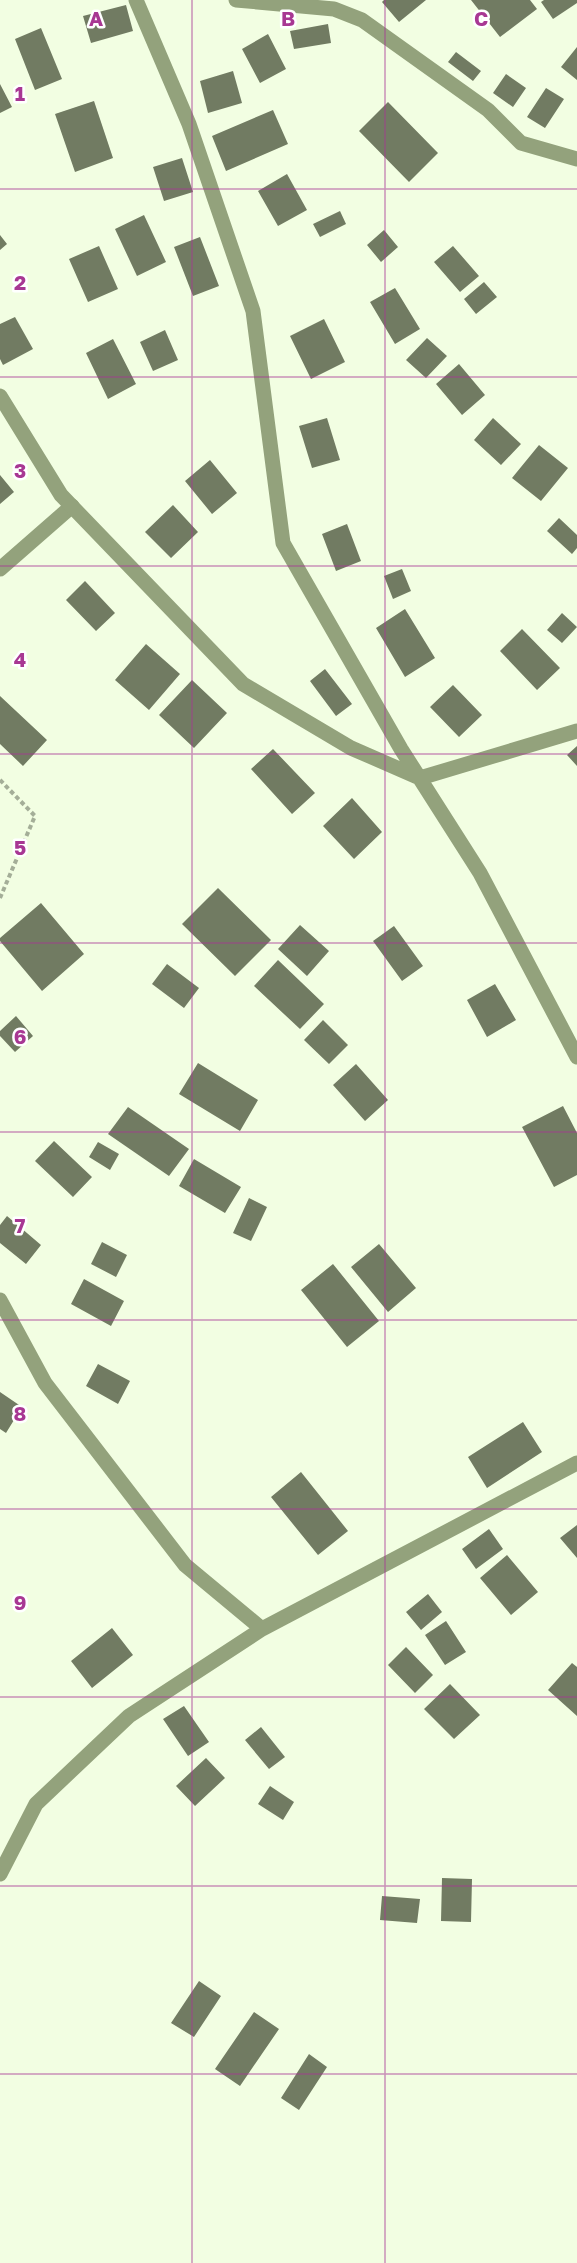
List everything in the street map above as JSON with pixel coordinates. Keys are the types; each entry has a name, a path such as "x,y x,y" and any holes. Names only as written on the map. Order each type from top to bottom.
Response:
{"street":[{"path":"136,0 189,124 253,311 284,543 420,778 480,873 577,1057"},
{"path":"236,0 334,9 362,20 488,110 521,143 577,159"},
{"path":"0,396 61,495 243,684 351,748 420,778 577,731"},
{"path":"0,569 72,506"},
{"path":"0,1300 45,1383 185,1566 262,1629"},
{"path":"0,1874 36,1804 129,1716 262,1629 577,1463"}],"path":[{"path":"0,780 35,816 0,898"}],"building":[{"path":"384,0 426,0 399,22 382,2"},
{"path":"471,0 530,0 537,9 500,37"},
{"path":"544,0 577,0 577,3 553,19 541,2"},
{"path":"126,5 133,31 91,43 83,16"},
{"path":"328,24 331,43 294,49 290,31"},
{"path":"41,28 62,79 35,90 15,39"},
{"path":"268,34 286,69 260,83 242,49"},
{"path":"577,47 577,80 561,67"},
{"path":"456,52 481,71 473,81 448,62"},
{"path":"233,71 242,103 208,113 200,81"},
{"path":"506,74 526,88 513,107 493,93"},
{"path":"0,84 12,107 0,113"},
{"path":"546,88 564,99 545,128 527,117"},
{"path":"94,101 113,158 75,172 55,114"},
{"path":"388,102 438,153 409,182 359,131"},
{"path":"273,110 288,144 226,171 212,136"},
{"path":"182,158 193,192 164,201 153,167"},
{"path":"287,174 307,210 278,226 258,191"},
{"path":"340,211 346,224 320,237 313,224"},
{"path":"144,215 166,262 137,276 115,229"},
{"path":"384,230 398,247 381,262 367,245"},
{"path":"0,235 7,244 0,250"},
{"path":"200,237 219,286 193,296 174,247"},
{"path":"99,246 118,289 88,302 69,259"},
{"path":"453,246 479,276 460,292 434,262"},
{"path":"484,282 497,297 476,314 464,299"},
{"path":"395,288 420,329 395,344 370,302"},
{"path":"15,317 33,349 3,365 0,359 0,324"},
{"path":"324,319 345,362 311,379 290,336"},
{"path":"165,330 178,360 153,371 140,342"},
{"path":"427,338 447,356 426,378 406,360"},
{"path":"113,339 136,384 108,399 86,353"},
{"path":"459,364 485,395 462,415 436,384"},
{"path":"327,418 340,460 312,468 299,426"},
{"path":"493,418 521,444 501,465 474,440"},
{"path":"539,445 568,468 541,501 512,478"},
{"path":"210,460 237,493 212,514 185,481"},
{"path":"0,475 14,492 0,504"},
{"path":"173,505 198,532 171,558 145,532"},
{"path":"559,518 577,535 577,548 572,554 547,531"},
{"path":"347,524 361,561 336,571 322,534"},
{"path":"402,569 411,591 393,599 384,576"},
{"path":"85,581 115,613 96,631 66,600"},
{"path":"405,609 435,658 405,677 376,628"},
{"path":"562,613 577,627 562,643 547,630"},
{"path":"522,629 560,668 537,690 500,651"},
{"path":"146,644 180,674 149,710 115,680"},
{"path":"325,669 352,704 336,716 310,681"},
{"path":"192,680 227,713 194,748 159,715"},
{"path":"453,685 482,715 459,737 430,707"},
{"path":"0,696 47,740 23,766 0,744"},
{"path":"577,746 577,766 567,755"},
{"path":"273,749 315,793 292,814 251,769"},
{"path":"352,798 382,832 354,859 323,826"},
{"path":"218,888 271,940 235,976 182,924"},
{"path":"41,903 84,954 42,991 0,941 0,938"},
{"path":"300,925 329,951 307,976 278,949"},
{"path":"394,926 423,966 402,981 373,941"},
{"path":"278,960 324,1004 300,1029 254,986"},
{"path":"167,964 199,988 184,1008 152,984"},
{"path":"495,984 516,1020 487,1037 467,1000"},
{"path":"16,1016 33,1036 15,1052 0,1036 0,1031"},
{"path":"323,1020 348,1045 329,1064 304,1040"},
{"path":"198,1063 258,1100 240,1131 179,1094"},
{"path":"356,1064 388,1100 365,1121 333,1085"},
{"path":"563,1106 577,1133 577,1175 554,1187 522,1127"},
{"path":"128,1107 189,1149 169,1176 108,1134"},
{"path":"54,1141 92,1177 73,1197 35,1161"},
{"path":"98,1142 119,1154 110,1170 89,1157"},
{"path":"194,1159 241,1187 225,1213 179,1186"},
{"path":"249,1198 267,1207 251,1241 233,1233"},
{"path":"7,1216 41,1245 26,1264 0,1243 0,1225"},
{"path":"102,1242 127,1255 116,1277 91,1264"},
{"path":"379,1244 416,1288 388,1312 351,1267"},
{"path":"333,1264 379,1321 347,1347 301,1290"},
{"path":"84,1279 124,1301 111,1326 71,1304"},
{"path":"98,1364 130,1381 118,1404 86,1386"},
{"path":"0,1392 22,1407 6,1433 0,1429"},
{"path":"523,1422 542,1452 487,1488 468,1457"},
{"path":"301,1472 348,1531 318,1555 271,1497"},
{"path":"577,1525 577,1558 560,1538"},
{"path":"489,1529 503,1549 476,1569 462,1549"},
{"path":"507,1555 538,1592 511,1615 480,1578"},
{"path":"428,1594 442,1612 421,1630 406,1612"},
{"path":"446,1621 466,1652 445,1665 425,1635"},
{"path":"112,1628 133,1655 92,1688 71,1661"},
{"path":"406,1647 433,1675 415,1693 388,1665"},
{"path":"572,1663 577,1667 577,1716 548,1690"},
{"path":"450,1684 480,1715 454,1739 424,1709"},
{"path":"184,1706 209,1742 188,1756 163,1719"},
{"path":"261,1727 285,1757 269,1769 245,1740"},
{"path":"206,1758 225,1778 195,1806 176,1786"},
{"path":"270,1786 294,1802 283,1820 258,1804"},
{"path":"442,1878 472,1879 471,1922 441,1921"},
{"path":"382,1896 420,1899 417,1923 380,1920"},
{"path":"199,1981 221,1996 194,2037 171,2023"},
{"path":"254,2012 279,2029 240,2086 215,2069"},
{"path":"309,2054 327,2067 299,2110 281,2098"}]}
